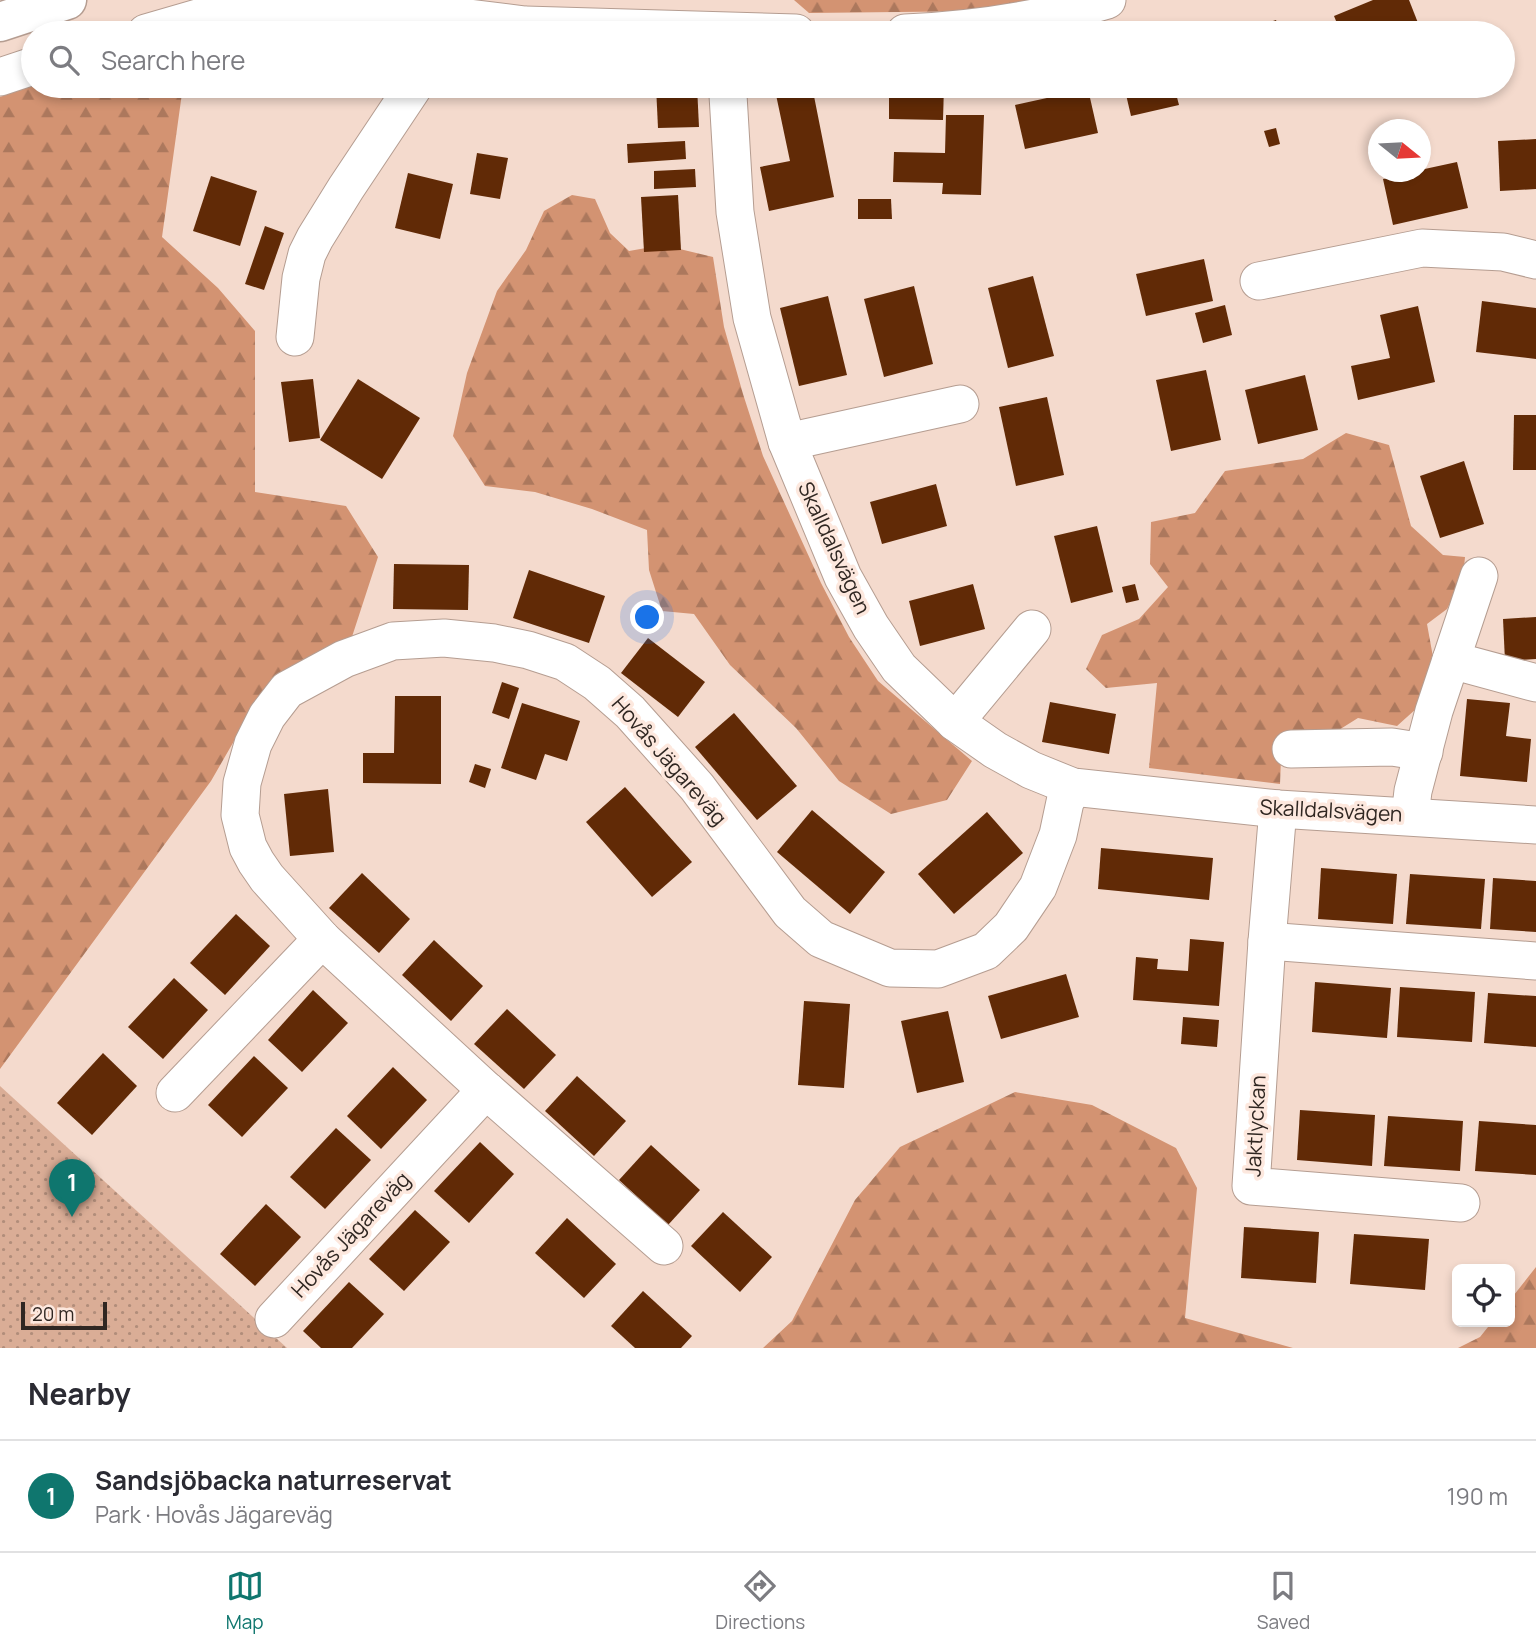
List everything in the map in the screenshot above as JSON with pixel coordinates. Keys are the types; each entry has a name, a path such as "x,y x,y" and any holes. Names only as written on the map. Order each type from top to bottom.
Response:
{"main road":[{"path":"0,22 67,0"}],"street":[{"path":"1018,21 1067,12 1107,0"},
{"path":"187,21 215,13 259,7 337,9 426,21"},
{"path":"0,77 21,70"},
{"path":"295,337 301,278 307,254 346,188 406,98"},
{"name":"Skalldalsvägen","path":"728,98 735,212 752,318 787,442 843,577 872,627 899,668 955,722 995,750 1031,770 1073,787 1278,809 1536,824"},
{"path":"1259,281 1422,248 1503,252 1536,260"},
{"path":"787,442 960,404"},
{"path":"1410,816 1413,791 1434,711 1479,576"},
{"path":"955,722 1032,629"},
{"name":"Hovås Jägareväg","path":"664,1246 486,1090 322,939 267,878 248,846 240,815 242,783 253,744 267,716 287,690 344,659 393,640 444,638 494,643 528,650 565,663 597,683 631,712 697,787 790,912 821,939 890,968 938,969 986,951 1011,927 1038,887 1058,835 1065,802 1073,787"},
{"path":"1451,660 1536,683"},
{"path":"1292,749 1392,747 1424,752"},
{"name":"Jaktlyckan","path":"1278,809 1251,1186 1461,1203"},
{"path":"175,1093 322,939"},
{"path":"1267,941 1536,961"},
{"name":"Hovås Jägareväg","path":"274,1319 486,1090"}],"green space":[{"path":"794,0 1037,0 988,11 809,13"},
{"path":"21,89 21,98 181,98 162,237 218,288 255,331 255,492 346,506 378,557 348,649 249,715 211,781 0,1069 0,97"},
{"path":"572,195 595,199 610,233 629,251 663,245 713,257 724,327 763,456 821,583 849,637 878,681 972,761 947,800 891,814 839,781 796,728 730,665 694,614 662,611 649,570 647,530 592,509 535,492 485,486 453,436 467,373 497,291 526,250 544,211"},
{"path":"1346,433 1389,445 1411,526 1443,555 1465,557 1463,578 1447,609 1427,624 1433,657 1417,708 1397,726 1358,718 1334,733 1282,733 1280,784 1149,768 1157,683 1106,688 1086,669 1102,635 1139,619 1168,587 1150,564 1151,522 1195,513 1225,471 1303,459"},
{"path":"1015,1092 1092,1105 1176,1148 1197,1188 1185,1318 1293,1348 763,1348 792,1321 855,1200 900,1147"},
{"path":"1536,1267 1536,1348 1458,1348 1480,1337 1488,1327 1515,1327 1515,1294"}],"shaded area":[{"path":"0,1086 287,1348 0,1348"}],"building":[{"path":"1373,0 1409,0 1417,21 1336,21 1334,16"},
{"path":"657,98 698,98 699,127 658,128"},
{"path":"777,98 814,98 834,197 769,211 760,167 790,161"},
{"path":"889,98 944,98 943,120 889,119"},
{"path":"1047,98 1090,98 1098,133 1025,149 1015,105"},
{"path":"1127,98 1177,98 1179,105 1131,116"},
{"path":"946,115 984,115 981,195 942,194 943,183 893,182 894,152 945,153"},
{"path":"1276,128 1280,144 1269,147 1264,131"},
{"path":"1536,139 1536,189 1500,191 1498,141"},
{"path":"685,141 686,159 628,163 627,144"},
{"path":"477,153 508,158 500,199 470,194"},
{"path":"1457,162 1468,208 1393,225 1384,182 1431,182 1431,168"},
{"path":"695,169 696,187 654,189 654,171"},
{"path":"408,173 453,184 440,239 395,228"},
{"path":"211,176 257,191 240,246 193,231"},
{"path":"678,195 681,250 644,252 641,197"},
{"path":"858,199 891,199 892,219 858,219"},
{"path":"265,226 284,233 264,290 245,284"},
{"path":"1204,259 1213,301 1146,316 1136,274"},
{"path":"1033,276 1054,356 1008,368 988,288"},
{"path":"914,286 933,364 884,377 864,299"},
{"path":"828,296 847,375 799,386 780,308"},
{"path":"1482,301 1536,308 1536,359 1476,352"},
{"path":"1225,305 1232,335 1203,343 1195,313"},
{"path":"1418,306 1435,382 1358,400 1351,366 1390,358 1380,315"},
{"path":"1206,370 1221,440 1171,451 1156,380"},
{"path":"1305,375 1318,430 1258,444 1245,390"},
{"path":"313,379 320,438 289,442 281,382"},
{"path":"358,379 420,418 382,479 320,440"},
{"path":"1047,397 1064,475 1016,486 999,407"},
{"path":"1514,415 1536,415 1536,470 1513,470"},
{"path":"1464,461 1484,524 1440,538 1420,476"},
{"path":"936,484 947,526 882,544 870,502"},
{"path":"1097,526 1113,592 1071,603 1054,536"},
{"path":"394,564 469,565 468,610 393,609"},
{"path":"529,570 605,596 589,643 513,618"},
{"path":"973,584 985,629 920,646 909,601"},
{"path":"1135,584 1139,600 1126,603 1122,587"},
{"path":"1536,617 1536,659 1505,661 1503,619"},
{"path":"648,638 705,682 678,717 621,673"},
{"path":"502,682 519,688 509,719 492,713"},
{"path":"395,696 441,696 441,784 363,783 363,753 394,753"},
{"path":"1467,699 1510,703 1506,736 1531,739 1527,782 1460,776"},
{"path":"1050,702 1116,714 1109,754 1042,742"},
{"path":"522,703 580,721 567,761 545,754 536,780 501,768"},
{"path":"734,713 797,786 757,820 695,747"},
{"path":"475,764 491,769 485,788 469,782"},
{"path":"625,787 692,862 652,897 586,822"},
{"path":"328,789 334,852 290,856 284,794"},
{"path":"812,810 885,872 850,914 777,852"},
{"path":"987,812 1023,853 954,914 918,874"},
{"path":"1101,848 1213,858 1209,900 1098,889"},
{"path":"1321,868 1397,874 1393,924 1318,919"},
{"path":"362,873 410,919 379,953 329,908"},
{"path":"1410,874 1485,879 1481,929 1406,924"},
{"path":"1493,878 1536,881 1536,932 1490,929"},
{"path":"236,914 270,946 225,995 190,963"},
{"path":"1190,939 1224,942 1219,1006 1133,1000 1136,957 1158,959 1157,969 1188,971"},
{"path":"434,940 483,986 451,1021 402,975"},
{"path":"1066,974 1079,1017 1001,1039 988,996"},
{"path":"174,978 208,1010 163,1059 128,1027"},
{"path":"1315,982 1391,988 1387,1038 1312,1032"},
{"path":"1400,987 1475,992 1472,1042 1397,1037"},
{"path":"313,990 348,1023 302,1072 268,1040"},
{"path":"1488,993 1536,996 1536,1047 1484,1043"},
{"path":"804,1001 850,1004 844,1088 798,1085"},
{"path":"507,1009 556,1055 524,1089 474,1044"},
{"path":"948,1011 964,1082 917,1093 901,1021"},
{"path":"1183,1017 1219,1020 1217,1047 1181,1044"},
{"path":"103,1053 137,1086 92,1135 57,1103"},
{"path":"254,1056 288,1088 242,1137 208,1105"},
{"path":"393,1067 427,1100 381,1149 347,1116"},
{"path":"577,1076 626,1121 594,1156 545,1111"},
{"path":"1300,1110 1375,1115 1372,1166 1297,1160"},
{"path":"1388,1116 1463,1121 1460,1171 1384,1166"},
{"path":"1479,1121 1536,1125 1536,1175 1475,1171"},
{"path":"336,1128 371,1160 325,1209 290,1177"},
{"path":"480,1142 514,1174 469,1223 434,1191"},
{"path":"651,1145 700,1190 668,1225 619,1180"},
{"path":"266,1204 301,1237 255,1286 220,1254"},
{"path":"415,1210 450,1242 404,1291 369,1259"},
{"path":"723,1212 772,1257 740,1292 691,1246"},
{"path":"567,1218 616,1264 584,1298 535,1253"},
{"path":"1244,1227 1319,1232 1316,1283 1241,1278"},
{"path":"1354,1234 1429,1239 1425,1290 1350,1284"},
{"path":"349,1282 384,1314 352,1348 321,1348 303,1331"},
{"path":"643,1291 692,1336 681,1348 635,1348 611,1326"}],"place":[{"name":"Sandsjöbacka naturreservat","path":"72,1217"}]}
